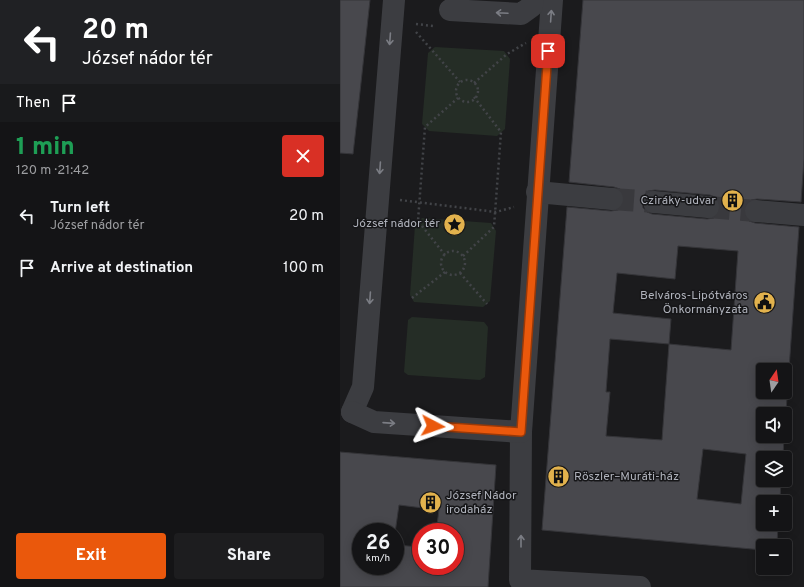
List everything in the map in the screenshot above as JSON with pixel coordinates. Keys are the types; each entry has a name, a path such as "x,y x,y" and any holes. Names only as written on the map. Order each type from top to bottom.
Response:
{"street":[{"path":"394,0 363,387 346,414 374,422 521,432"},
{"path":"450,10 521,14 532,6 533,0"},
{"path":"552,0 521,432 520,580 563,585 640,587"},
{"path":"538,192 612,199"},
{"path":"654,202 708,207"},
{"path":"756,211 804,215"}],"path":[{"path":"413,29 460,82"},
{"path":"474,83 507,54 527,43"},
{"path":"466,80 474,83 477,91 472,100 464,101 458,98 456,91 460,82 466,80"},
{"path":"445,255 418,221 425,127 458,98"},
{"path":"462,256 494,227 496,212 501,132 474,98"},
{"path":"378,198 496,212 528,202 538,192"},
{"path":"453,251 462,256 465,264 460,273 451,275 445,272 442,263 445,255 453,251"},
{"path":"412,298 445,272"},
{"path":"460,273 487,304"}],"shaded area":[{"path":"435,47 504,51 510,59 505,129 497,136 429,131 422,124 428,53"},
{"path":"422,218 491,223 496,231 490,301 483,307 414,302 410,295 415,225"},
{"path":"412,317 484,322 488,327 485,377 480,380 408,375 404,372 408,320"}],"building":[{"path":"340,0 370,0 353,154 340,153"},
{"path":"583,0 804,0 804,159 801,202 757,199 751,200 746,204 744,210 745,216 749,221 755,223 799,227 789,363 756,363 756,399 787,399 786,407 756,407 756,443 784,443 783,451 756,451 756,487 781,487 780,495 756,495 756,531 778,531 777,539 756,539 756,549 542,530 567,207 611,211 618,210 622,207 624,200 623,193 620,189 569,182","holes":["655,190 710,195 719,201 720,209 714,218 707,219 652,214 643,208 642,200 648,191","678,246 738,251 731,350 669,344 671,319 613,313 617,273 675,279","610,339 669,344 662,440 606,436 610,392 606,392","703,449 746,454 741,504 697,499"]},
{"name":"József Nádor irodaház","path":"340,452 496,465 488,587 340,587","holes":["399,505 439,510 437,523 464,523 464,575 412,575 412,546 404,546 404,575 352,575 352,523 396,523"]}],"tunnel":[{"path":"612,199 654,202"},
{"path":"708,207 756,211"}],"place":[{"name":"Cziráky-udvar","path":"732,201"},
{"name":"József nádor tér","path":"455,224"},
{"name":"Belváros-Lipótváros Önkormányzata","path":"764,303"},
{"name":"Röszler–Muráti-ház","path":"558,477"},
{"name":"József Nádor irodaház","path":"430,503"}],"route":[{"path":"433,426 521,432 548,51"}]}
